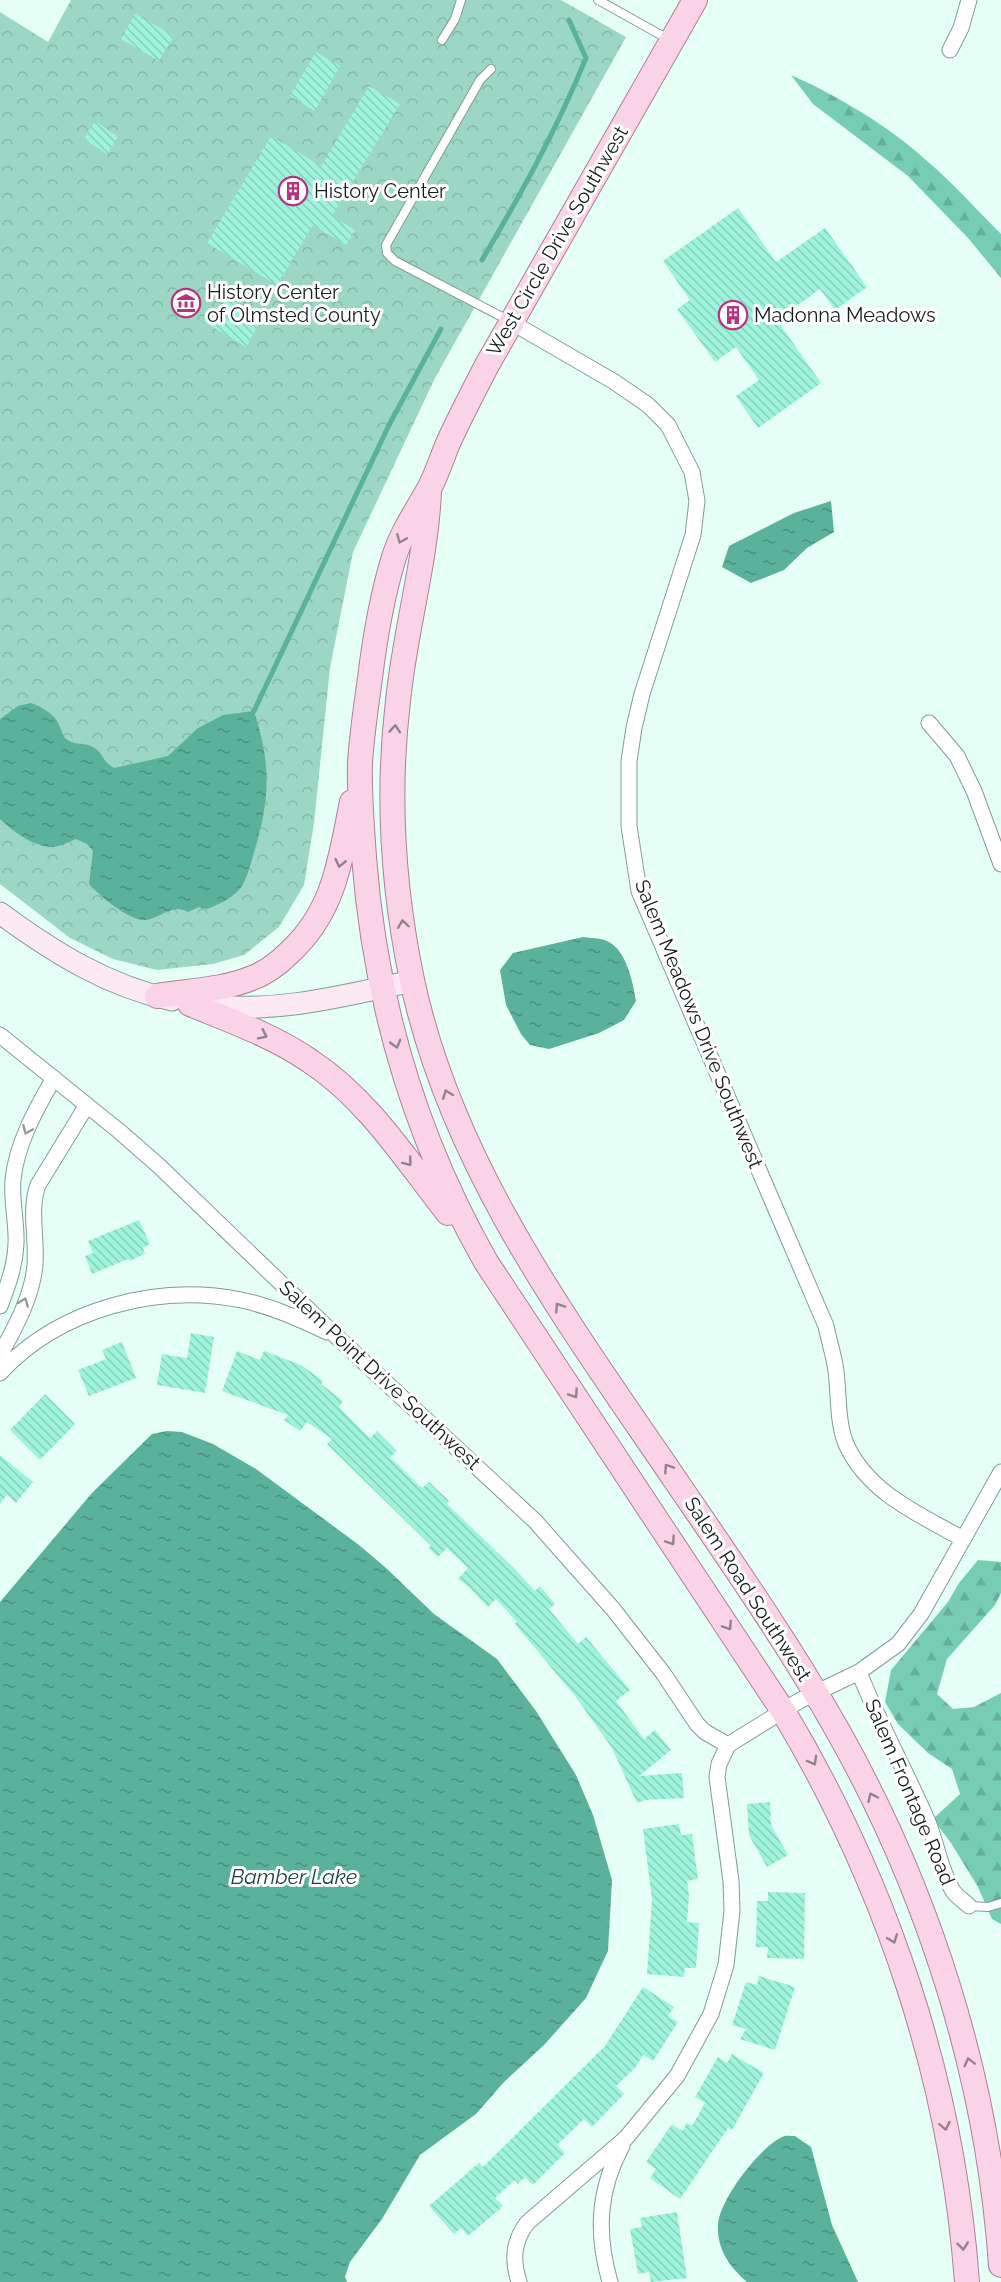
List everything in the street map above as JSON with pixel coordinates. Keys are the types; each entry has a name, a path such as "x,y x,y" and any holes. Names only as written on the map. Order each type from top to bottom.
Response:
{"main road":[{"name":"West Circle Drive Southwest","path":"381,988 367,900 360,765 373,655 389,574 404,533 429,488 461,415 511,322 695,0"},
{"name":"West Circle Drive Southwest","path":"412,981 397,877 393,774 397,705 409,621 425,541 429,488"},
{"path":"157,996 224,986 252,978 272,967 306,936 322,914 336,879 360,765"},
{"path":"0,913 40,941 90,971 130,988 190,1004 219,1007 282,1007 412,981"},
{"name":"Salem Road Southwest","path":"412,981 436,1067 453,1113 480,1171 515,1236 579,1338 684,1491 799,1702 812,1759 858,1854 900,1957 917,2007 947,2134 967,2282"},
{"name":"Salem Road Southwest","path":"381,988 404,1074 430,1149 460,1214 486,1262 799,1702 866,1783 926,1922 943,1971 971,2072 984,2132 1001,2265"},
{"path":"190,1004 287,1047 333,1077 378,1122 486,1262"}],"street":[{"path":"950,50 961,28 969,0"},
{"name":"Salem Meadows Drive Southwest","path":"511,322 613,381 648,405 668,424 692,472 697,501 693,535 642,694 629,761 629,826 639,891 826,1326 836,1368 840,1417 846,1442 856,1461 889,1497 963,1539"},
{"path":"930,723 957,756 974,791 1001,864"},
{"name":"Salem Point Drive Southwest","path":"0,1035 159,1166 338,1338 535,1521 613,1609 663,1673 697,1724 705,1732 729,1744"},
{"path":"0,1306 15,1261 16,1242 12,1197 16,1163 33,1116 54,1078"},
{"path":"0,1355 32,1283 36,1240 34,1194 87,1105"},
{"path":"0,1373 19,1355 59,1328 106,1307 163,1296 240,1300 283,1313 338,1338"},
{"path":"519,2282 514,2257 520,2232 526,2223 626,2138 665,2094 689,2057 711,2014 726,1965 732,1911 717,1777 729,1744 799,1702 859,1672 886,1654 912,1627 1001,1472"},
{"name":"Salem Frontage Road","path":"859,1672 875,1712 911,1783 932,1832 954,1894 969,1906"},
{"path":"610,2282 601,2244 600,2221 614,2161 626,2138"}],"lane":[{"path":"442,40 456,19 461,0"},
{"path":"598,0 671,40"},
{"path":"491,69 480,80 386,245 387,253 395,261 511,322"},
{"path":"969,1906 1001,1903"}],"green space":[{"path":"71,0 561,0 626,37 435,378 353,552 330,668 314,823 304,885 279,927 244,955 213,964 157,970 113,959 70,938 0,884 0,12 48,42"},
{"path":"791,75 826,92 879,123 946,178 1001,234 1001,278 968,238 908,176 813,104"},
{"path":"978,1560 1001,1562 1001,1593 995,1605 947,1659 937,1694 953,1709 974,1707 1001,1693 1001,1924 992,1919 978,1887 933,1819 960,1794 952,1769 928,1753 898,1724 885,1702 891,1670 948,1602 959,1583"}],"water":[{"path":"831,501 834,532 807,548 784,570 751,583 722,567 729,546 794,513"},
{"path":"31,703 52,715 65,738 95,748 114,768 168,756 198,728 223,715 254,711 264,750 266,800 251,864 239,890 224,901 207,909 199,907 188,912 176,909 150,919 137,919 115,906 89,884 93,851 87,844 76,839 58,846 45,846 24,837 5,824 0,819 0,719 18,706"},
{"path":"583,937 605,940 620,952 628,968 636,1001 624,1020 599,1033 549,1049 530,1045 521,1034 506,1005 500,970 513,953"},
{"name":"Bamber Lake","path":"167,1431 182,1432 213,1444 256,1469 359,1545 434,1614 497,1659 536,1711 576,1775 593,1815 612,1880 608,1951 586,1998 544,2045 504,2082 476,2114 420,2155 382,2219 350,2262 345,2277 347,2282 0,2282 0,1602 92,1493 152,1434"},
{"path":"784,2136 795,2136 811,2147 832,2225 858,2282 747,2282 730,2264 722,2250 718,2226 720,2215 732,2190 762,2152"}],"building":[{"path":"135,14 174,36 159,61 121,39"},
{"path":"316,52 340,66 315,111 290,96"},
{"name":"History Center","path":"369,86 400,104 332,216 355,230 346,245 313,225 277,285 207,243 271,136 321,166"},
{"path":"95,121 118,137 107,154 84,139"},
{"name":"Madonna Meadows","path":"738,208 776,262 825,228 867,287 835,310 820,289 777,320 821,383 758,428 736,396 759,380 736,347 715,362 677,309 690,300 663,261"},
{"path":"226,297 262,318 246,347 209,325"},
{"path":"139,1220 150,1244 143,1248 145,1254 92,1274 85,1256 93,1253 88,1241"},
{"path":"191,1333 214,1337 205,1393 157,1385 162,1354 187,1358"},
{"path":"122,1342 136,1378 89,1396 78,1370 106,1359 102,1350"},
{"path":"237,1351 260,1360 264,1351 301,1365 323,1381 321,1384 343,1401 339,1407 370,1438 377,1431 397,1451 390,1457 422,1488 429,1482 449,1501 447,1504 535,1591 540,1586 555,1604 549,1609 578,1644 586,1637 630,1690 616,1701 644,1739 655,1730 671,1750 639,1776 682,1773 684,1798 645,1800 637,1803 612,1748 575,1696 515,1624 517,1622 496,1599 488,1607 458,1579 468,1568 447,1548 438,1557 428,1548 431,1546 327,1444 332,1439 307,1422 300,1431 284,1420 288,1415 222,1391"},
{"path":"45,1394 75,1424 40,1460 10,1430"},
{"path":"0,1455 33,1482 16,1503 7,1495 0,1504"},
{"path":"770,1802 771,1825 788,1855 767,1867 749,1835 747,1804"},
{"path":"679,1824 681,1835 692,1834 698,1879 687,1881 689,1896 687,1922 699,1923 696,1968 685,1968 684,1977 647,1974 652,1899 643,1829"},
{"path":"768,1892 805,1893 804,1959 767,1958 768,1947 756,1947 757,1901 768,1901"},
{"path":"759,1976 795,1987 775,2050 740,2039 746,2029 732,2025 746,1982 757,1985"},
{"path":"643,1987 674,2007 668,2016 678,2022 653,2061 643,2055 635,2068 616,2086 624,2094 592,2127 584,2119 557,2145 565,2153 533,2185 525,2177 518,2184 515,2180 495,2198 503,2206 468,2236 461,2228 454,2234 429,2206 479,2163 483,2167 605,2046"},
{"path":"732,2054 764,2073 732,2130 728,2128 680,2199 650,2178 656,2169 646,2162 672,2124 682,2131 687,2123 692,2126 705,2103 695,2097 718,2057 727,2063"},
{"path":"677,2212 687,2278 651,2282 649,2272 638,2274 630,2229 642,2227 640,2218"}],"waterway":[{"path":"482,260 538,161 586,58 569,20"},
{"path":"254,711 389,425 441,329"}],"place":[{"name":"History Center","path":"293,191"},
{"name":"History Center of Olmsted County","path":"186,303"},
{"name":"Madonna Meadows","path":"733,315"}]}
